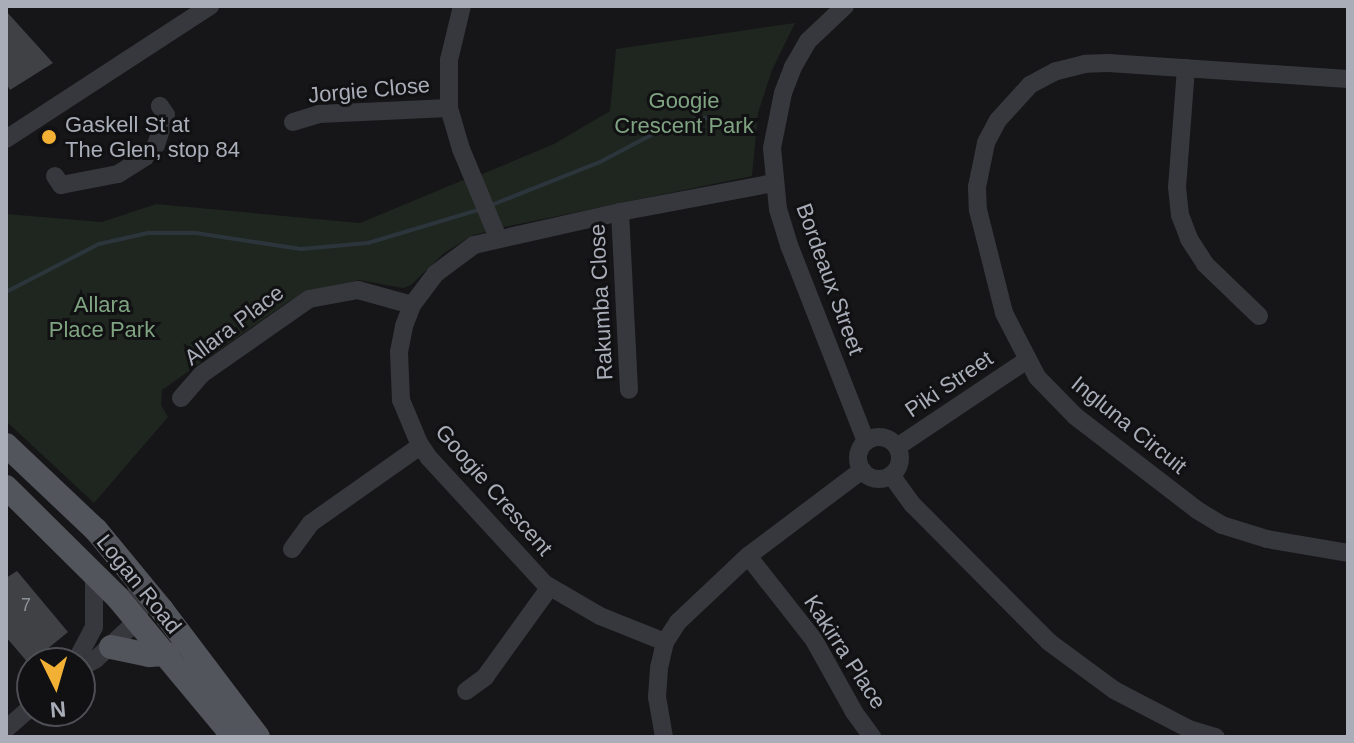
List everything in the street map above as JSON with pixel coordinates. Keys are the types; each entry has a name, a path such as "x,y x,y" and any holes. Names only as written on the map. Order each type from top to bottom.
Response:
{"main road":[{"name":"Logan Road","path":"6,445 62,496 134,575 258,737"},
{"name":"Logan Road","path":"6,487 138,620 234,737"},
{"path":"111,647 149,655 168,654"}],"street":[{"path":"6,139 210,6"},
{"path":"462,6 449,60 449,108 470,173 498,238"},
{"name":"Bordeaux Street","path":"845,6 808,41 793,67 775,124 774,183 789,245 866,441"},
{"name":"Ingluna Circuit","path":"1348,79 1109,63 1085,64 1056,71 1030,85 998,120 979,166 978,210 1004,313 1037,377 1075,416 1197,510 1244,534 1348,553"},
{"path":"1186,68 1177,187 1180,215 1189,239 1205,264 1259,316"},
{"path":"55,176 61,185 118,174 138,161 156,145 166,115 160,106"},
{"name":"Jorgie Close","path":"293,122 319,114 449,108"},
{"name":"Googie Crescent","path":"665,642 600,616 550,587 420,446 401,400 399,352 412,305 435,274 474,245 620,212 774,183"},
{"name":"Rakumba Close","path":"620,212 629,390"},
{"name":"Allara Place","path":"181,398 202,374 309,299 358,290 412,305"},
{"name":"Piki Street","path":"897,447 1027,360"},
{"path":"880,437 897,447 899,465 891,475 873,478 862,470 859,452 866,441 880,437"},
{"path":"292,549 311,523 420,446"},
{"path":"664,737 657,697 665,642 696,603 748,556 862,470"},
{"path":"891,475 913,505 1049,642 1114,690 1188,733 1216,737"},
{"name":"Kakirra Place","path":"748,556 814,640 854,712 872,737"},
{"path":"83,647 94,627 94,573"},
{"path":"96,657 138,620 134,575"},
{"path":"466,691 485,677 550,587"}],"green space":[{"name":"Googie Crescent Park","path":"795,23 772,70 758,113 752,176 499,228 480,175 554,144 610,111 616,49"},
{"name":"Allara Place Park","path":"468,178 491,231 473,235 444,253 411,285 403,288 359,280 308,292 288,302 162,390 161,405 168,417 94,503 6,421 6,214 102,222 156,204 360,223"}],"building":[{"path":"6,11 53,63 10,90 6,83"},
{"path":"17,571 68,632 50,647 16,649 6,637 6,578"}],"waterway":[{"path":"489,206 600,162 676,122 705,118 728,121"},
{"path":"6,292 99,244 148,233 196,233 301,249 368,243 481,209"}],"place":[{"name":"Gaskell St at The Glen, stop 84","path":"49,137"}]}
